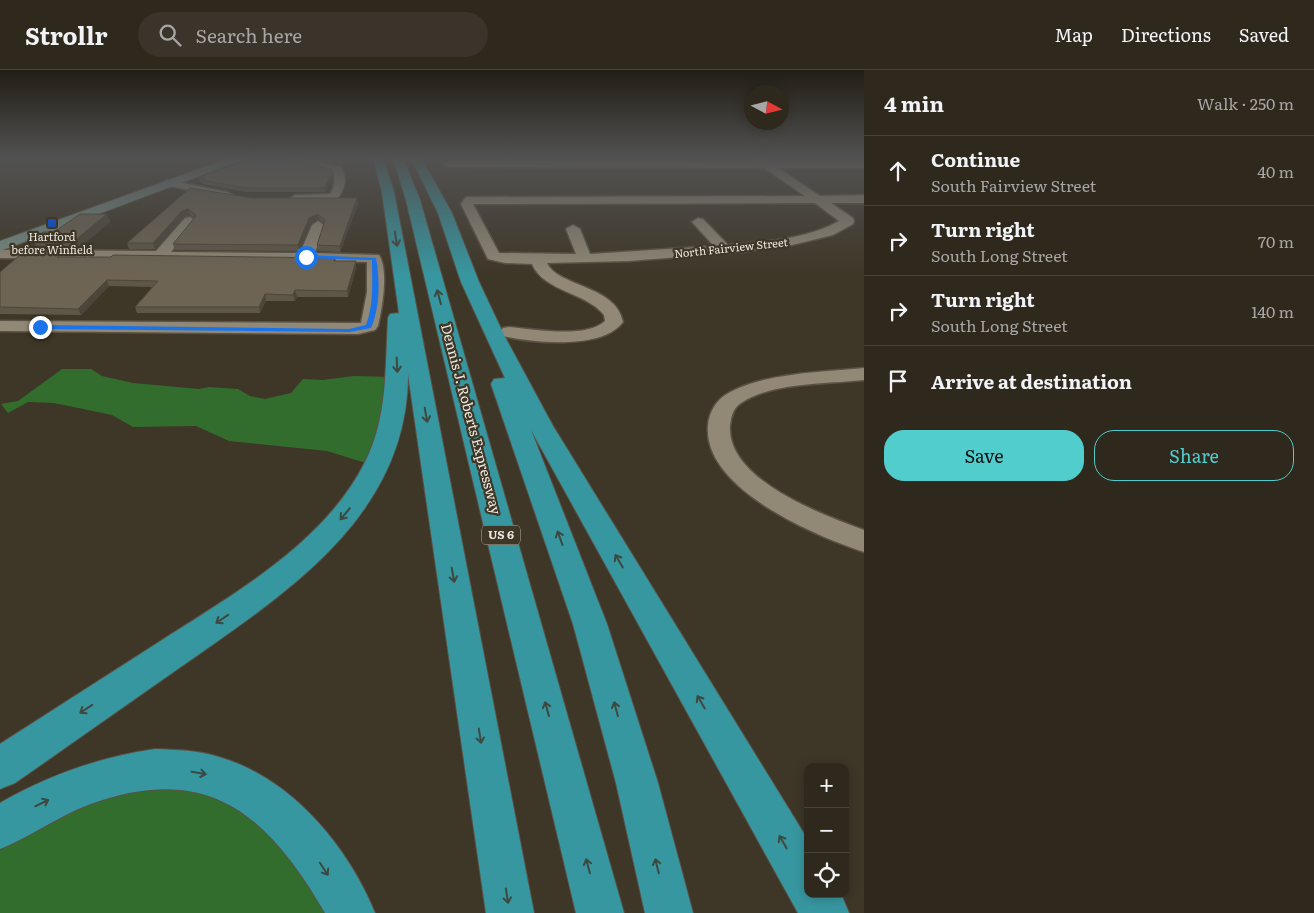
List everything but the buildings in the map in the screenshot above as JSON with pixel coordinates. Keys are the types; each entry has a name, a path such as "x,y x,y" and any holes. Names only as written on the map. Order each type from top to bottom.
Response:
{"highway":[{"path":"0,768 261,592 308,554 345,514 370,480 379,463 391,428 397,389 396,335 387,261 388,197"},
{"name":"Dennis J. Roberts Expressway","path":"413,197 600,913"},
{"path":"437,197 445,213 470,282 484,333 590,624 634,774 669,913"},
{"path":"442,197 445,213"},
{"path":"387,261 510,913"},
{"path":"470,282 507,362 541,426 804,877"},
{"path":"0,827 27,810 61,794 117,775 176,770 203,774 228,781 250,792 271,808 294,830 318,859 351,913"},
{"path":"816,898 825,913"}],"main road":[{"path":"3,243 129,197"}],"street":[{"path":"279,199 328,197"},
{"path":"530,198 864,199"},
{"name":"North Fairview Street","path":"530,198 474,199 468,201 467,204 472,216 494,256 538,259 585,259 724,249 805,240 830,232 846,224 848,221 816,199"},
{"path":"160,256 190,221"},
{"path":"698,222 724,249"},
{"path":"306,257 318,225"},
{"path":"572,228 585,259"},
{"path":"0,254 306,257 387,261 369,326 358,330 0,326"},
{"path":"509,332 559,336 582,335 607,330 614,322 612,313 604,305 554,279 544,272 538,259"},
{"path":"864,374 773,385 743,393 732,399 724,408 719,421 719,435 726,455 742,477 793,512 864,541"}],"green space":[{"path":"62,369 91,369 102,376 133,383 199,389 209,387 238,389 250,396 265,399 291,393 303,379 323,380 354,376 392,377 369,464 327,451 229,441 196,426 133,427 112,415 54,403 28,402 8,413 1,404 18,401"},
{"path":"103,780 223,791 282,832 336,913 0,913 0,822"}],"place":[{"name":"Hartford before Winfield","path":"52,223"}],"route":[{"path":"40,327 358,330 369,326 373,315 375,293 376,267 374,258 306,257"}]}
